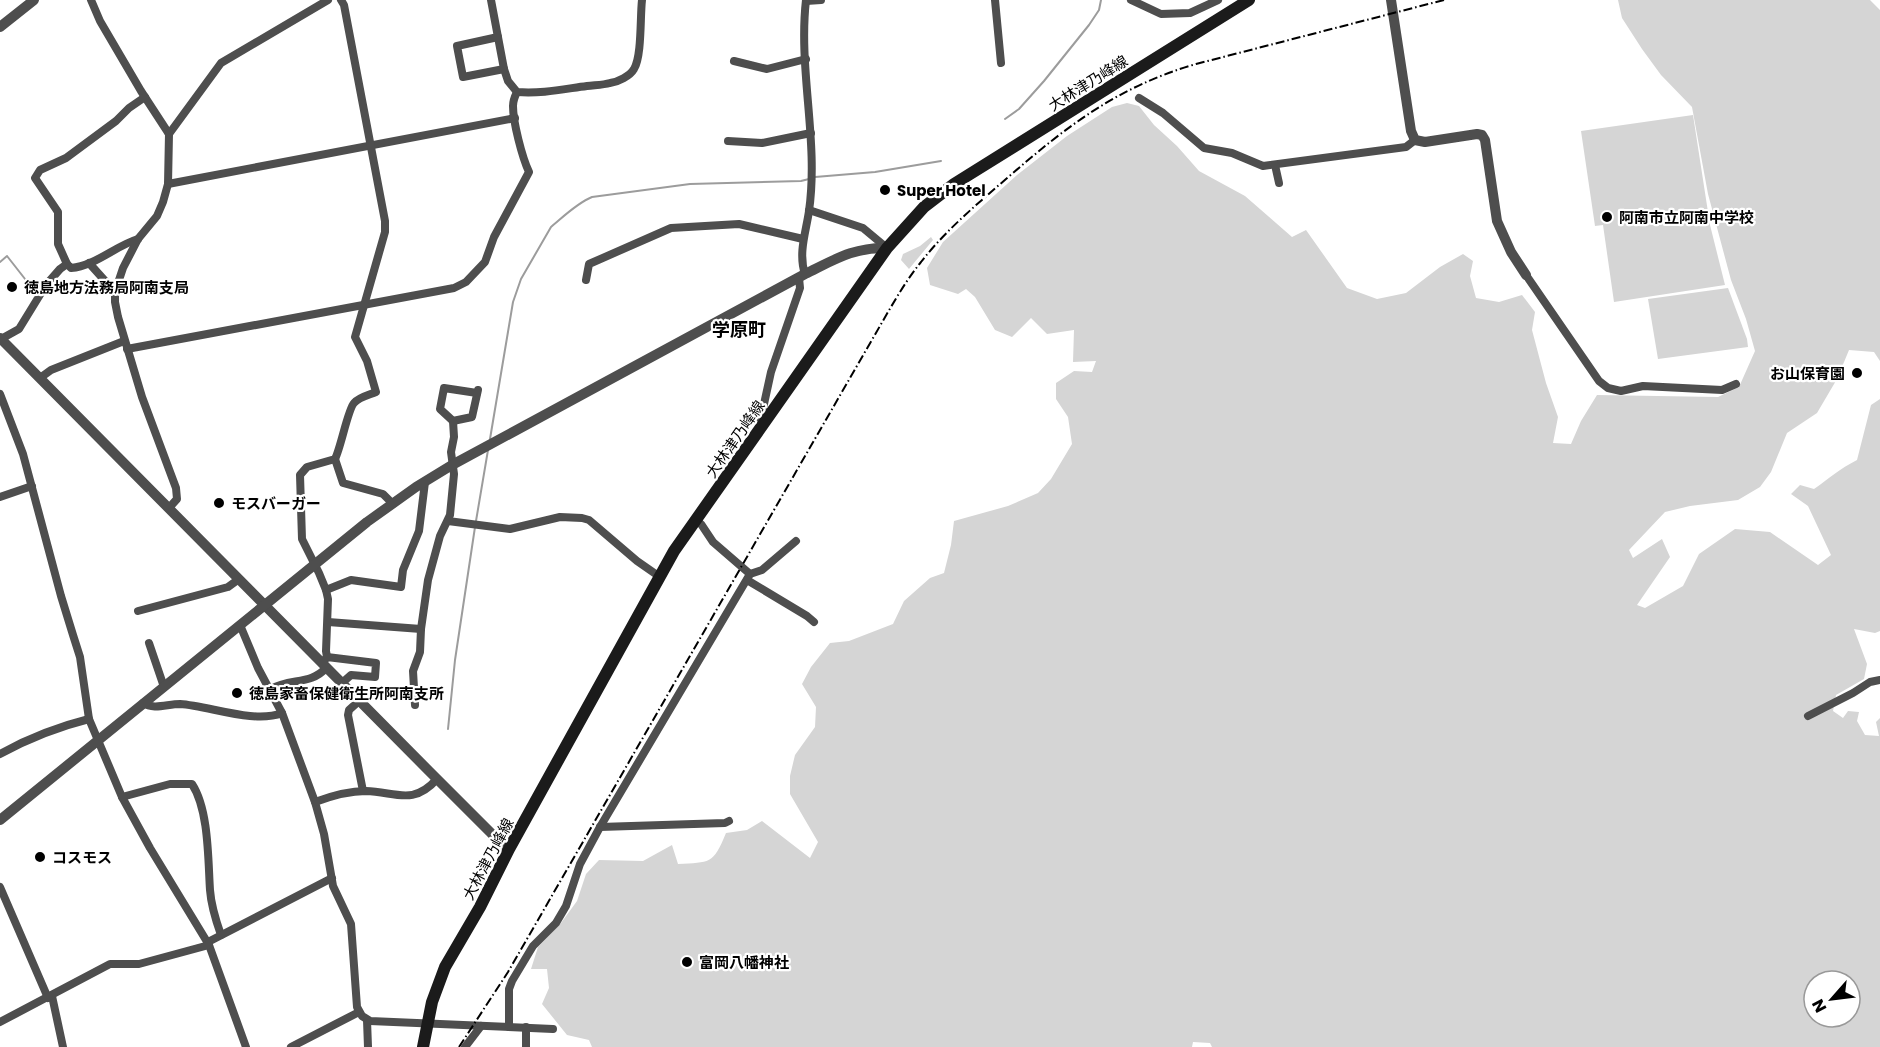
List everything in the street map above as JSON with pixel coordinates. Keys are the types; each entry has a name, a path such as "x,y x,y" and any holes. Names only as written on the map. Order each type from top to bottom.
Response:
{"main road":[{"name":"大林津乃峰線","path":"423,1047 437,985 445,967 674,551 886,248 924,207 954,184 1249,0"}],"street":[{"path":"0,27 34,0"},
{"path":"91,0 100,21 169,134 168,183 157,216 138,239 118,278 115,292 118,318 152,429 176,488 177,499 169,508"},
{"path":"169,134 221,63 328,0"},
{"path":"341,0 344,5 385,221 385,232 355,341 367,362 376,392 354,403 349,411 335,459 343,483 383,494 393,504"},
{"path":"491,0 507,81 517,92 546,92 612,83 630,74 635,69 640,44 642,0"},
{"path":"758,432 771,372 802,276 803,239 809,210 812,174 803,24 806,1 821,0"},
{"path":"995,0 1001,63"},
{"path":"1131,0 1161,14 1197,12 1218,0"},
{"path":"1391,0 1415,140"},
{"path":"498,37 457,46 463,77 504,69"},
{"path":"734,61 767,69 806,59"},
{"path":"40,378 51,370 126,345 364,306 454,288 466,282 485,262 494,237 529,172 525,164 512,104 517,92"},
{"path":"138,239 89,263 71,268 67,264 57,237 58,212 37,183 36,174 46,166 66,158 117,121 129,108 145,97"},
{"path":"1139,98 1163,112 1204,148 1232,153 1263,166 1406,147 1415,140 1425,142 1482,135 1485,140 1497,221 1511,252 1599,381 1608,388 1621,391 1643,386 1722,390 1736,384"},
{"path":"168,183 515,118"},
{"path":"728,141 762,143 811,133"},
{"path":"1275,165 1279,183"},
{"path":"809,210 863,228 886,248"},
{"path":"586,280 589,264 671,228 739,225 803,239"},
{"path":"0,820 314,564 425,482 452,465 802,276 852,251 871,247 886,248"},
{"path":"89,263 115,292"},
{"path":"67,264 46,285 19,330 1,338 325,663 359,701 509,849"},
{"path":"416,705 413,671 420,652 421,629 432,562 440,536 448,521 454,474 452,465 453,421 440,409 444,388 478,391 472,417 453,421"},
{"path":"0,395 23,454 61,596 80,657 89,719 122,797 150,848 209,944 246,1047"},
{"path":"271,689 280,684 315,678 325,663 328,622 326,590 302,539 300,475 307,467 335,459"},
{"path":"326,590 351,580 401,587 403,570 418,531 425,482"},
{"path":"0,497 32,486"},
{"path":"448,521 510,529 551,519 582,518 589,520 637,561 660,577"},
{"path":"696,520 713,542 749,577 813,622"},
{"path":"509,1027 508,989 533,946 556,923 566,906 580,864 662,720 749,577 762,570 796,541"},
{"path":"138,610 228,587 239,579"},
{"path":"328,622 421,629"},
{"path":"240,625 258,668 282,713 315,802 332,878 338,898 351,924 357,1007 367,1020 368,1047"},
{"path":"149,643 164,687"},
{"path":"325,663 376,663 375,677 351,675 342,683"},
{"path":"1808,716 1870,682 1880,680"},
{"path":"359,701 351,707 348,715 363,791"},
{"path":"143,703 152,707 166,704 182,705 264,717 282,713"},
{"path":"0,754 36,736 64,725 89,719"},
{"path":"315,802 363,791 398,797 423,792 437,779"},
{"path":"122,797 170,784 192,784 206,830 210,891 221,935"},
{"path":"600,827 725,823 729,821"},
{"path":"0,1022 110,964 139,964 209,944 221,935 332,878"},
{"path":"0,887 50,997 63,1047"},
{"path":"291,1047 359,1012"},
{"path":"367,1020 553,1029"},
{"path":"465,1047 481,1026"},
{"path":"526,1027 526,1047"}],"shaded area":[{"path":"1618,0 1870,0 1880,10 1880,361 1874,352 1849,350 1837,379 1817,413 1787,433 1771,472 1760,487 1738,500 1690,506 1665,512 1629,550 1633,558 1662,539 1670,557 1637,605 1645,608 1683,586 1699,554 1735,529 1770,532 1818,565 1831,555 1808,506 1791,494 1800,485 1814,489 1857,460 1871,405 1880,399 1880,631 1875,633 1854,629 1867,664 1864,679 1836,695 1833,711 1843,718 1848,711 1859,712 1857,721 1865,735 1879,736 1876,722 1880,718 1880,1047 1212,1047 1210,1043 1193,1042 1192,1047 592,1047 589,1040 567,1035 542,1004 549,988 547,969 531,969 538,947 561,923 577,901 586,874 599,860 643,861 672,845 678,864 704,862 718,851 726,833 747,830 762,821 810,858 818,842 790,794 790,776 795,755 815,727 816,707 802,684 811,667 830,643 849,641 893,624 904,601 930,578 944,573 954,521 1008,506 1038,493 1051,479 1072,444 1068,417 1056,399 1056,383 1074,371 1092,372 1096,361 1073,362 1074,330 1047,334 1031,318 1012,337 995,330 975,297 966,289 958,294 930,285 927,268 943,242 1017,175 1067,136 1112,107 1127,103 1139,106 1154,125 1199,171 1245,196 1292,237 1306,230 1347,288 1377,299 1406,293 1440,267 1463,254 1473,261 1470,276 1476,298 1499,302 1522,295 1535,312 1532,330 1558,417 1553,443 1571,444 1581,421 1597,395 1718,397 1739,387 1755,351 1731,280 1708,194 1692,107 1661,75 1622,18"},
{"path":"1693,115 1710,225 1725,285 1614,302 1603,225 1595,226 1581,131"},
{"path":"931,237 933,240 909,269 901,260 903,254 920,246"},
{"path":"1728,288 1748,347 1658,359 1648,299"}],"waterway":[{"path":"1005,119 1019,109 1044,81 1089,25 1099,10 1101,0"},
{"path":"815,177 875,172 941,161"},
{"path":"490,439 513,302 521,279 551,227 570,210 592,197 690,184 809,179"},
{"path":"0,262 7,256 36,293"},
{"path":"476,521 488,450"},
{"path":"448,729 455,660 475,527"}],"railway":[{"path":"459,1047 508,972 907,280 940,240 983,199 1072,125 1094,110 1142,84 1196,64 1444,0"}],"place":[{"name":"Super Hotel","path":"885,190"},
{"name":"阿南市立阿南中学校","path":"1607,217"},
{"name":"徳島地方法務局阿南支局","path":"12,287"},
{"name":"お山保育園","path":"1857,373"},
{"name":"モスバーガー","path":"219,503"},
{"name":"徳島家畜保健衛生所阿南支所","path":"237,693"},
{"name":"コスモス","path":"40,857"},
{"name":"富岡八幡神社","path":"687,962"}],"district":[{"name":"学原町","path":"739,329"}]}
